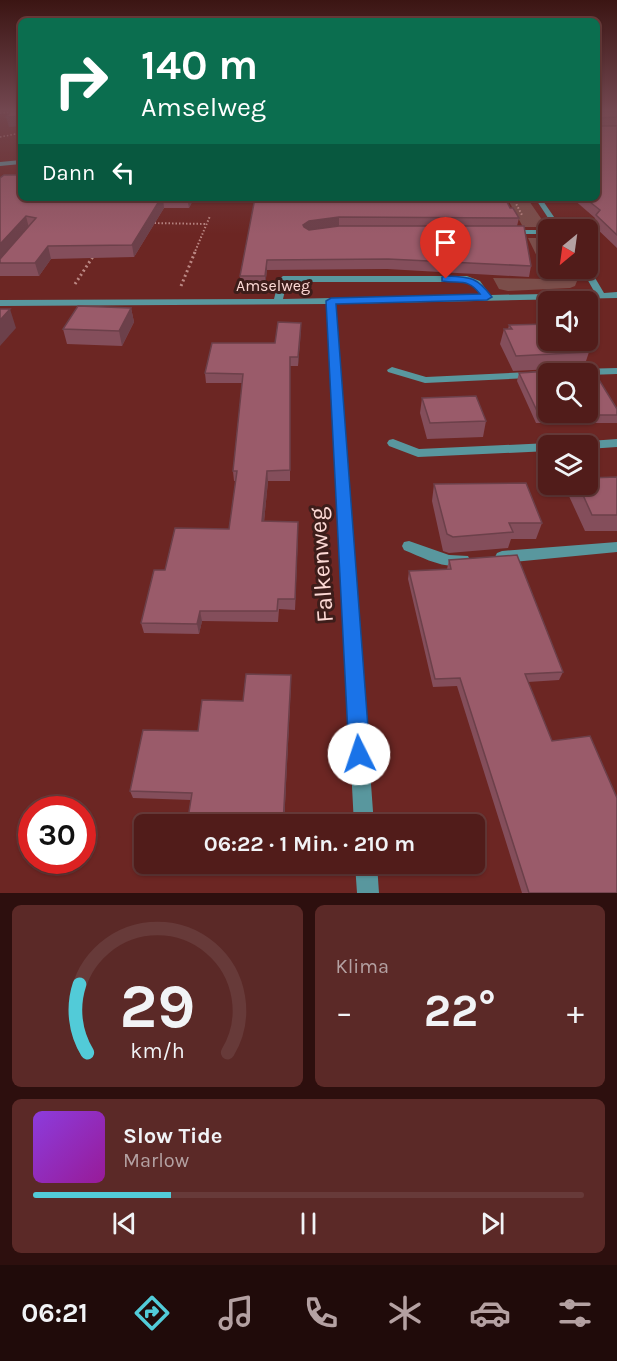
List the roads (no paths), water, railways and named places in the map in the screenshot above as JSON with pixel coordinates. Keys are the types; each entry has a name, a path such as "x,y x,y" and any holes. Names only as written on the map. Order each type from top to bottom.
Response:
{"street":[{"path":"0,164 18,162"},
{"path":"540,201 552,219"},
{"path":"499,232 538,232"},
{"path":"278,300 283,279 467,279 477,283 487,297"},
{"path":"592,279 601,295"},
{"name":"Amselweg","path":"0,303 331,301 617,295"},
{"name":"Falkenweg","path":"331,301 363,814"},
{"path":"392,370 425,380 538,375"},
{"path":"598,372 617,371"},
{"path":"393,442 418,453 538,448"},
{"path":"598,444 617,443"},
{"path":"409,546 449,561 617,547"},
{"path":"367,874 368,893"}]}
